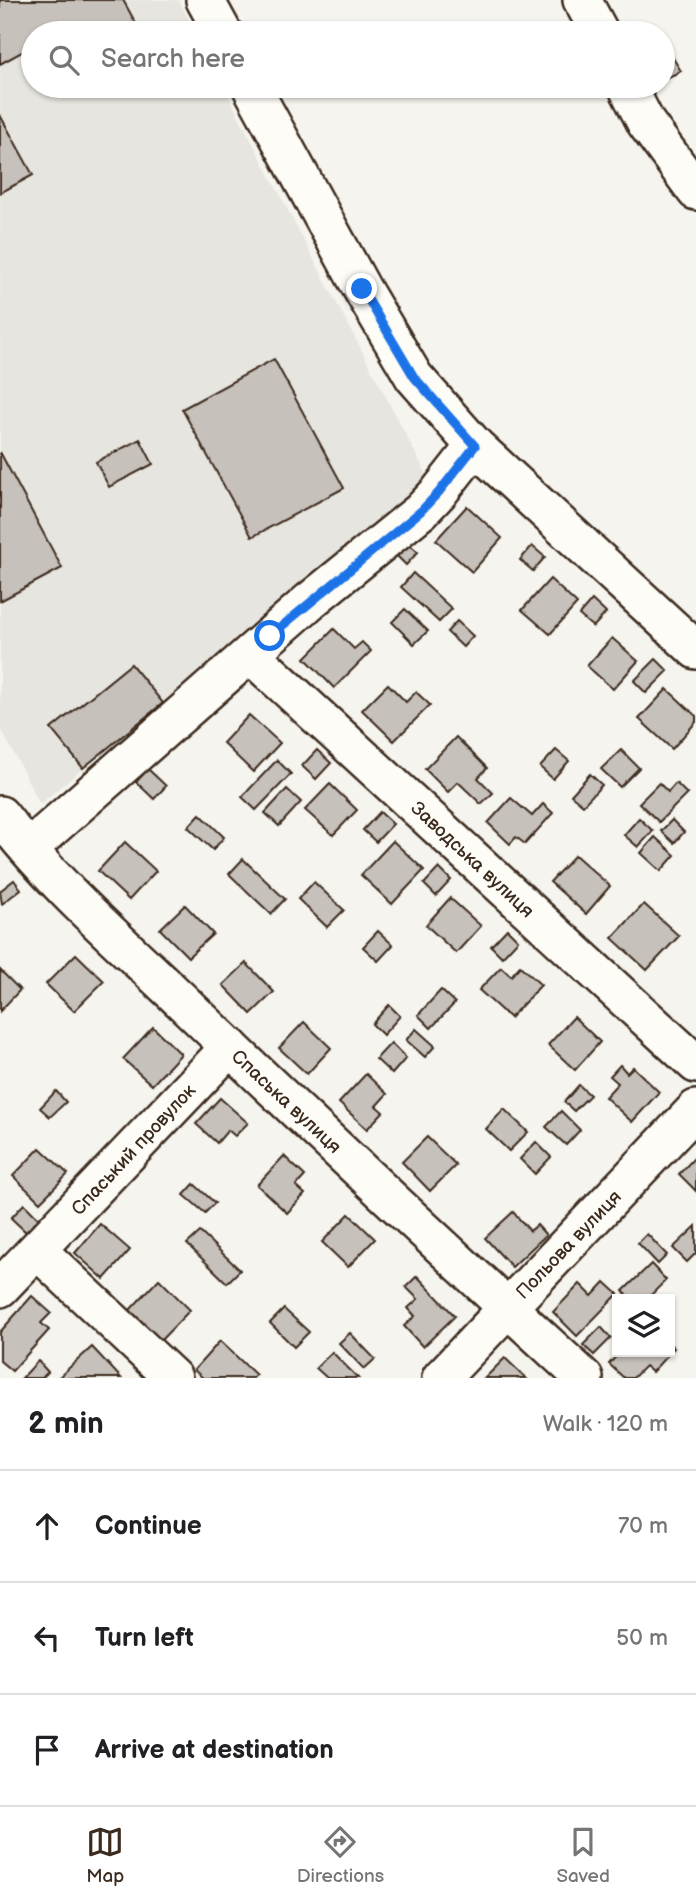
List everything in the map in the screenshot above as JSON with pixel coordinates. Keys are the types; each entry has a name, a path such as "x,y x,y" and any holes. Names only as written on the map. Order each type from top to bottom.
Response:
{"street":[{"path":"205,0 216,21"},
{"path":"582,0 593,21"},
{"path":"258,98 400,356 426,393 475,446 696,650"},
{"path":"633,98 646,123 696,191"},
{"path":"28,849 310,601 421,511 475,446"},
{"name":"Заводська вулиця","path":"250,653 696,1064"},
{"name":"Спаська вулиця","path":"0,815 28,849 82,904 230,1047 584,1378"},
{"name":"Спаський провулок","path":"0,1289 230,1047"},
{"name":"Польова вулиця","path":"441,1378 696,1109"},
{"path":"37,1250 173,1378"}],"shaded area":[{"path":"0,0 179,0 190,21 21,21 21,98 229,98 430,481 40,804 0,727"}],"building":[{"path":"0,0 123,0 135,21 21,21 21,53 0,64"},
{"path":"675,61 681,71 675,74"},
{"path":"0,115 33,175 0,193"},
{"path":"274,359 344,488 252,537 182,409"},
{"path":"140,439 153,464 109,487 96,462"},
{"path":"0,452 62,568 0,601"},
{"path":"467,506 502,538 472,572 436,540"},
{"path":"408,543 418,552 406,565 396,555"},
{"path":"532,546 545,557 533,571 520,560"},
{"path":"413,573 452,609 439,622 401,587"},
{"path":"550,579 577,604 550,634 522,610"},
{"path":"592,600 606,613 593,627 579,615"},
{"path":"405,609 428,631 414,644 392,622"},
{"path":"457,621 473,636 463,647 447,632"},
{"path":"334,629 354,649 362,642 371,651 334,688 305,658"},
{"path":"612,638 638,661 613,689 587,666"},
{"path":"656,659 668,671 646,693 634,681"},
{"path":"131,664 163,703 83,768 51,729"},
{"path":"388,684 406,702 416,692 430,705 394,741 362,710"},
{"path":"667,689 696,716 696,722 672,749 639,719"},
{"path":"249,715 280,743 253,772 223,743"},
{"path":"456,737 487,768 478,778 493,793 481,804 458,782 448,792 425,769"},
{"path":"317,750 331,763 316,779 302,766"},
{"path":"556,750 569,761 553,779 540,767"},
{"path":"621,750 639,768 620,787 601,769"},
{"path":"277,760 291,774 256,810 242,797"},
{"path":"148,769 166,786 154,799 136,782"},
{"path":"590,774 602,785 583,805 571,795"},
{"path":"659,783 668,792 676,783 687,794 659,822 639,803"},
{"path":"330,784 357,810 333,835 305,810"},
{"path":"287,789 301,802 279,826 265,813"},
{"path":"511,798 532,816 543,804 553,813 525,844 516,837 510,844 488,823"},
{"path":"380,812 393,824 376,842 363,830"},
{"path":"200,814 224,837 213,850 188,827"},
{"path":"639,818 653,831 638,847 624,835"},
{"path":"672,820 684,832 674,843 661,831"},
{"path":"655,837 675,855 661,871 641,853"},
{"path":"393,841 424,870 392,904 361,875"},
{"path":"125,842 156,871 129,900 98,871"},
{"path":"575,855 610,886 586,914 550,882"},
{"path":"243,859 285,899 271,914 229,874"},
{"path":"439,868 451,880 436,896 424,884"},
{"path":"14,880 21,889 2,904 0,891"},
{"path":"314,882 344,910 327,927 298,899"},
{"path":"450,898 481,926 456,953 426,925"},
{"path":"644,904 679,936 647,970 612,938"},
{"path":"185,905 213,934 188,957 160,929"},
{"path":"507,929 518,940 502,957 491,946"},
{"path":"378,931 393,945 378,961 363,947"},
{"path":"76,954 104,981 74,1011 46,984"},
{"path":"246,963 274,992 251,1014 223,985"},
{"path":"520,966 541,985 510,1018 479,990 501,967 511,976"},
{"path":"0,970 20,990 0,1011"},
{"path":"441,990 455,1003 431,1028 418,1015"},
{"path":"389,1005 400,1016 383,1035 372,1024"},
{"path":"574,1017 600,1042 575,1070 548,1045"},
{"path":"304,1022 331,1048 307,1074 279,1048"},
{"path":"153,1027 181,1054 152,1085 123,1059"},
{"path":"416,1029 435,1046 425,1057 406,1040"},
{"path":"391,1043 406,1058 392,1074 376,1059"},
{"path":"620,1065 627,1073 633,1067 659,1092 632,1122 605,1097 618,1083 610,1076"},
{"path":"366,1074 387,1094 376,1106 383,1112 367,1129 339,1103"},
{"path":"579,1085 590,1095 574,1111 564,1102"},
{"path":"56,1091 66,1102 50,1117 40,1108"},
{"path":"220,1098 248,1123 235,1136 228,1130 217,1143 196,1124"},
{"path":"504,1109 528,1132 509,1151 486,1129"},
{"path":"561,1111 580,1130 566,1145 546,1127"},
{"path":"427,1137 456,1165 430,1191 402,1162"},
{"path":"536,1142 551,1157 535,1174 520,1159"},
{"path":"40,1148 68,1174 40,1202 13,1176"},
{"path":"284,1156 305,1176 296,1186 305,1194 287,1213 257,1185"},
{"path":"696,1156 696,1191 679,1174"},
{"path":"194,1184 215,1203 205,1213 184,1195"},
{"path":"24,1204 40,1220 27,1233 11,1218"},
{"path":"513,1212 530,1231 537,1225 546,1235 512,1267 485,1238"},
{"path":"349,1214 375,1239 348,1267 322,1242"},
{"path":"100,1224 130,1250 104,1279 75,1253"},
{"path":"696,1226 696,1253 687,1262 673,1248"},
{"path":"200,1232 240,1270 227,1283 187,1244"},
{"path":"647,1234 667,1255 658,1264 638,1243"},
{"path":"651,1264 666,1280 652,1294 626,1294 623,1291"},
{"path":"417,1276 455,1316 423,1347 404,1326 415,1316 408,1308 418,1299 406,1287"},
{"path":"159,1279 190,1310 160,1341 129,1311"},
{"path":"605,1282 618,1294 612,1294 612,1300 577,1336 553,1312 580,1284 592,1296"},
{"path":"32,1296 51,1313 41,1323 49,1330 12,1371 0,1361 0,1332"},
{"path":"284,1309 309,1332 294,1347 270,1323"},
{"path":"601,1327 611,1338 594,1355 583,1345"},
{"path":"350,1333 375,1359 364,1369 339,1343"},
{"path":"220,1341 256,1375 253,1378 203,1378 194,1370"},
{"path":"92,1347 121,1378 58,1378"},
{"path":"332,1352 358,1378 327,1378 316,1368"},
{"path":"615,1357 666,1357 652,1372 645,1366 633,1378 624,1378 609,1364"},
{"path":"505,1358 526,1378 485,1378"},
{"path":"38,1361 48,1372 42,1378 22,1378"}],"route":[{"path":"270,636 421,511 475,446 414,377 362,289"}]}
